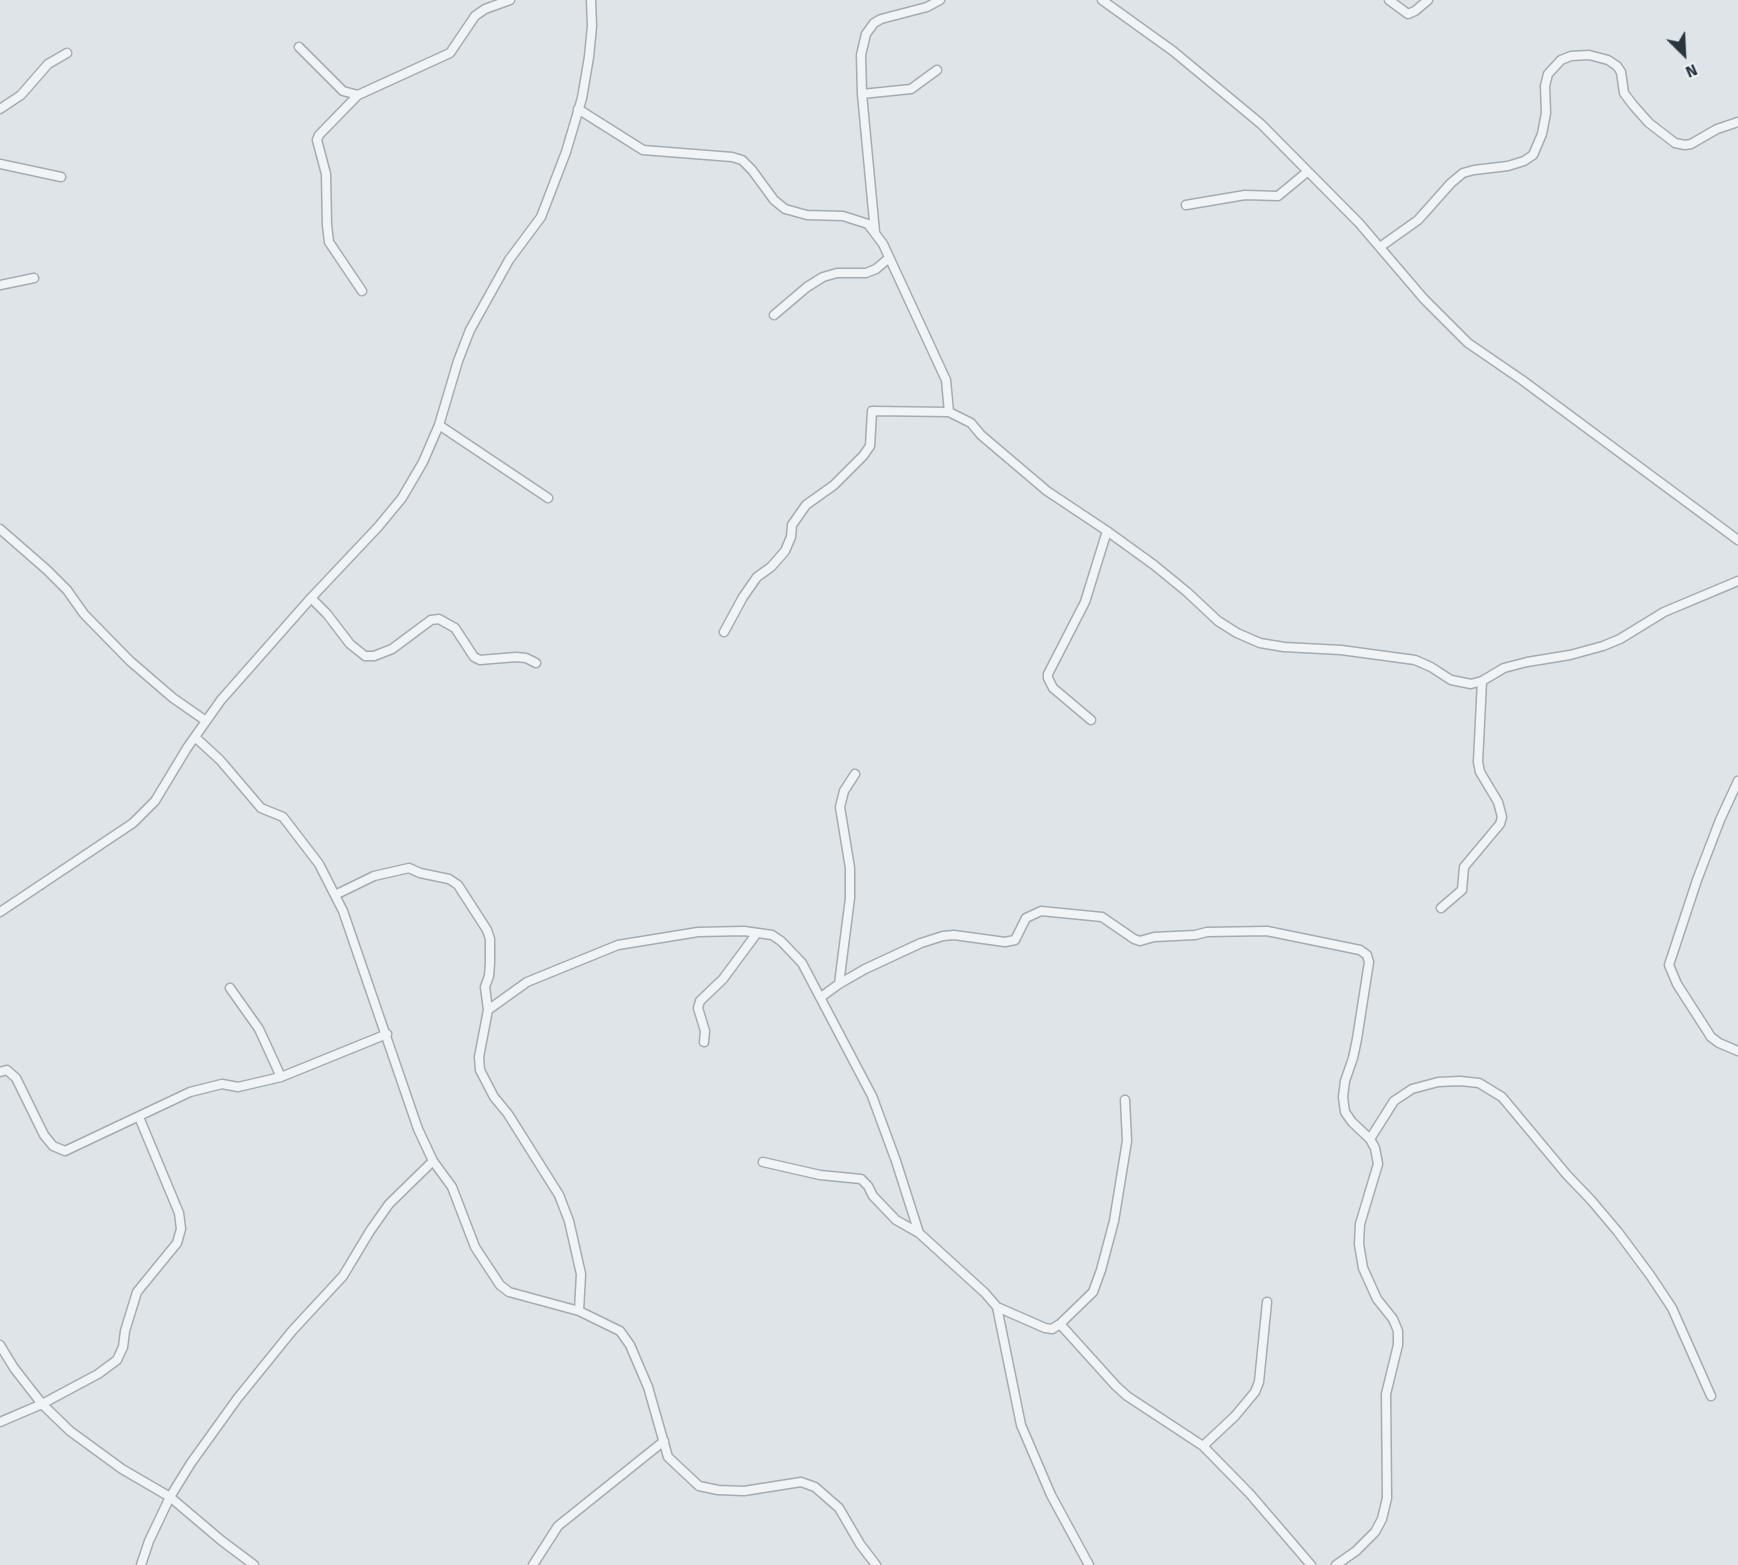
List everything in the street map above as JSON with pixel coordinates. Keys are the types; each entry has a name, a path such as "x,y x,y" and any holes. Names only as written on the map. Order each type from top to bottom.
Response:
{"street":[{"path":"362,291 328,242 326,174 317,140 319,135 358,94 450,53 474,16 485,9 510,0"},
{"path":"0,912 133,823 155,801 221,700 402,498 423,462 439,425 470,330 509,260 541,217 566,152 589,57 591,0"},
{"path":"875,232 861,94 861,55 866,34 873,23 881,19 927,7 940,0"},
{"path":"1102,0 1173,51 1261,124 1380,247 1424,299 1468,343 1522,380 1738,540"},
{"path":"1389,0 1408,14 1428,0"},
{"path":"300,47 343,91 358,94"},
{"path":"0,109 21,95 48,64 67,53"},
{"path":"1380,247 1418,220 1463,173 1508,166 1524,161 1533,155 1542,134 1546,113 1545,86 1548,74 1561,60 1571,56 1589,55 1608,60 1617,66 1621,72 1624,93 1633,105 1649,123 1675,142 1691,144 1717,129 1738,122"},
{"path":"861,94 911,89 937,70"},
{"path":"578,109 643,150 732,157 742,160 774,200 785,209 807,215 843,216 868,224 889,258 946,380 949,412"},
{"path":"0,164 61,177"},
{"path":"1186,205 1245,195 1278,196 1307,172"},
{"path":"774,315 807,287 823,277 837,273 866,273 876,269 889,258"},
{"path":"0,285 34,278"},
{"path":"724,632 743,597 758,577 771,567 785,551 791,537 792,525 806,505 834,485 870,446 872,411 949,412 971,423 981,435 1047,491 1107,531 1187,592 1218,621 1237,633 1260,643 1284,647 1341,650 1397,657 1423,663 1461,683 1471,684 1482,681 1504,668 1527,662 1570,656 1603,646 1620,639 1680,604 1738,581"},
{"path":"439,425 548,498"},
{"path":"0,529 67,590 84,614 130,661 173,698 206,721"},
{"path":"1091,720 1053,688 1048,674 1085,602 1107,531"},
{"path":"311,598 327,614 350,644 365,656 374,656 392,649 431,620 440,619 455,628 474,657 480,660 516,657 526,658 536,663"},
{"path":"1441,908 1462,890 1464,867 1500,825 1502,817 1498,802 1480,772 1478,762 1482,681"},
{"path":"195,737 220,760 261,808 283,817 319,864 335,895 358,952 369,992 387,1034 418,1129 432,1161 452,1187 475,1247 500,1285 509,1292 579,1311 620,1331 630,1345 648,1387 668,1457 699,1486 718,1490 744,1491 801,1482 815,1487 838,1508 876,1565"},
{"path":"839,984 850,888 850,868 840,807 844,791 855,774"},
{"path":"1738,781 1696,879 1669,965 1677,984 1711,1036 1719,1043 1738,1051"},
{"path":"335,895 374,876 409,868 420,873 448,879 458,885 488,930 490,939 489,976 485,987 488,1011 479,1058 480,1070 494,1097 508,1114 559,1195 569,1221 581,1274 579,1311"},
{"path":"821,997 839,984 921,943 943,936 954,935 1005,942 1015,940 1026,918 1041,911 1102,917 1138,940 1207,932 1267,931 1360,950 1367,955 1369,962 1355,1049 1345,1081 1343,1097 1345,1112 1370,1139 1375,1148 1378,1164 1360,1224 1359,1244 1363,1268 1377,1299 1393,1319 1398,1331 1398,1345 1386,1394 1387,1498 1382,1519 1375,1532 1356,1551 1336,1565"},
{"path":"488,1011 527,982 618,945 698,932 772,935 802,963 872,1096 919,1233"},
{"path":"704,1042 705,1031 698,1008 700,1001 723,979 757,933"},
{"path":"230,988 258,1029 282,1077"},
{"path":"0,1072 7,1070 16,1078 44,1135 54,1146 65,1151 190,1092 227,1084 238,1088 282,1077 387,1034"},
{"path":"1370,1139 1394,1101 1412,1089 1438,1082 1460,1081 1479,1083 1502,1097 1618,1232 1650,1275 1672,1308 1711,1396"},
{"path":"763,1162 820,1175 861,1179 873,1196 896,1220 919,1233 985,1293 997,1307 1045,1328 1053,1329 1093,1292 1101,1270 1114,1221 1127,1142 1125,1100"},
{"path":"0,1422 42,1404 98,1374 117,1360 123,1347 127,1322 137,1292 177,1243 181,1229 179,1213 139,1117"},
{"path":"141,1565 149,1541 170,1497 191,1463 237,1399 292,1331 343,1276 370,1230 389,1204 432,1161"},
{"path":"1203,1446 1235,1416 1255,1392 1259,1382 1267,1302"},
{"path":"997,1307 1021,1425 1051,1495 1089,1565"},
{"path":"1060,1324 1122,1391 1203,1446 1250,1494 1311,1565"},
{"path":"0,1345 14,1368 42,1404 70,1431 122,1469 170,1497 254,1565"},
{"path":"533,1565 558,1526 664,1441"}]}
